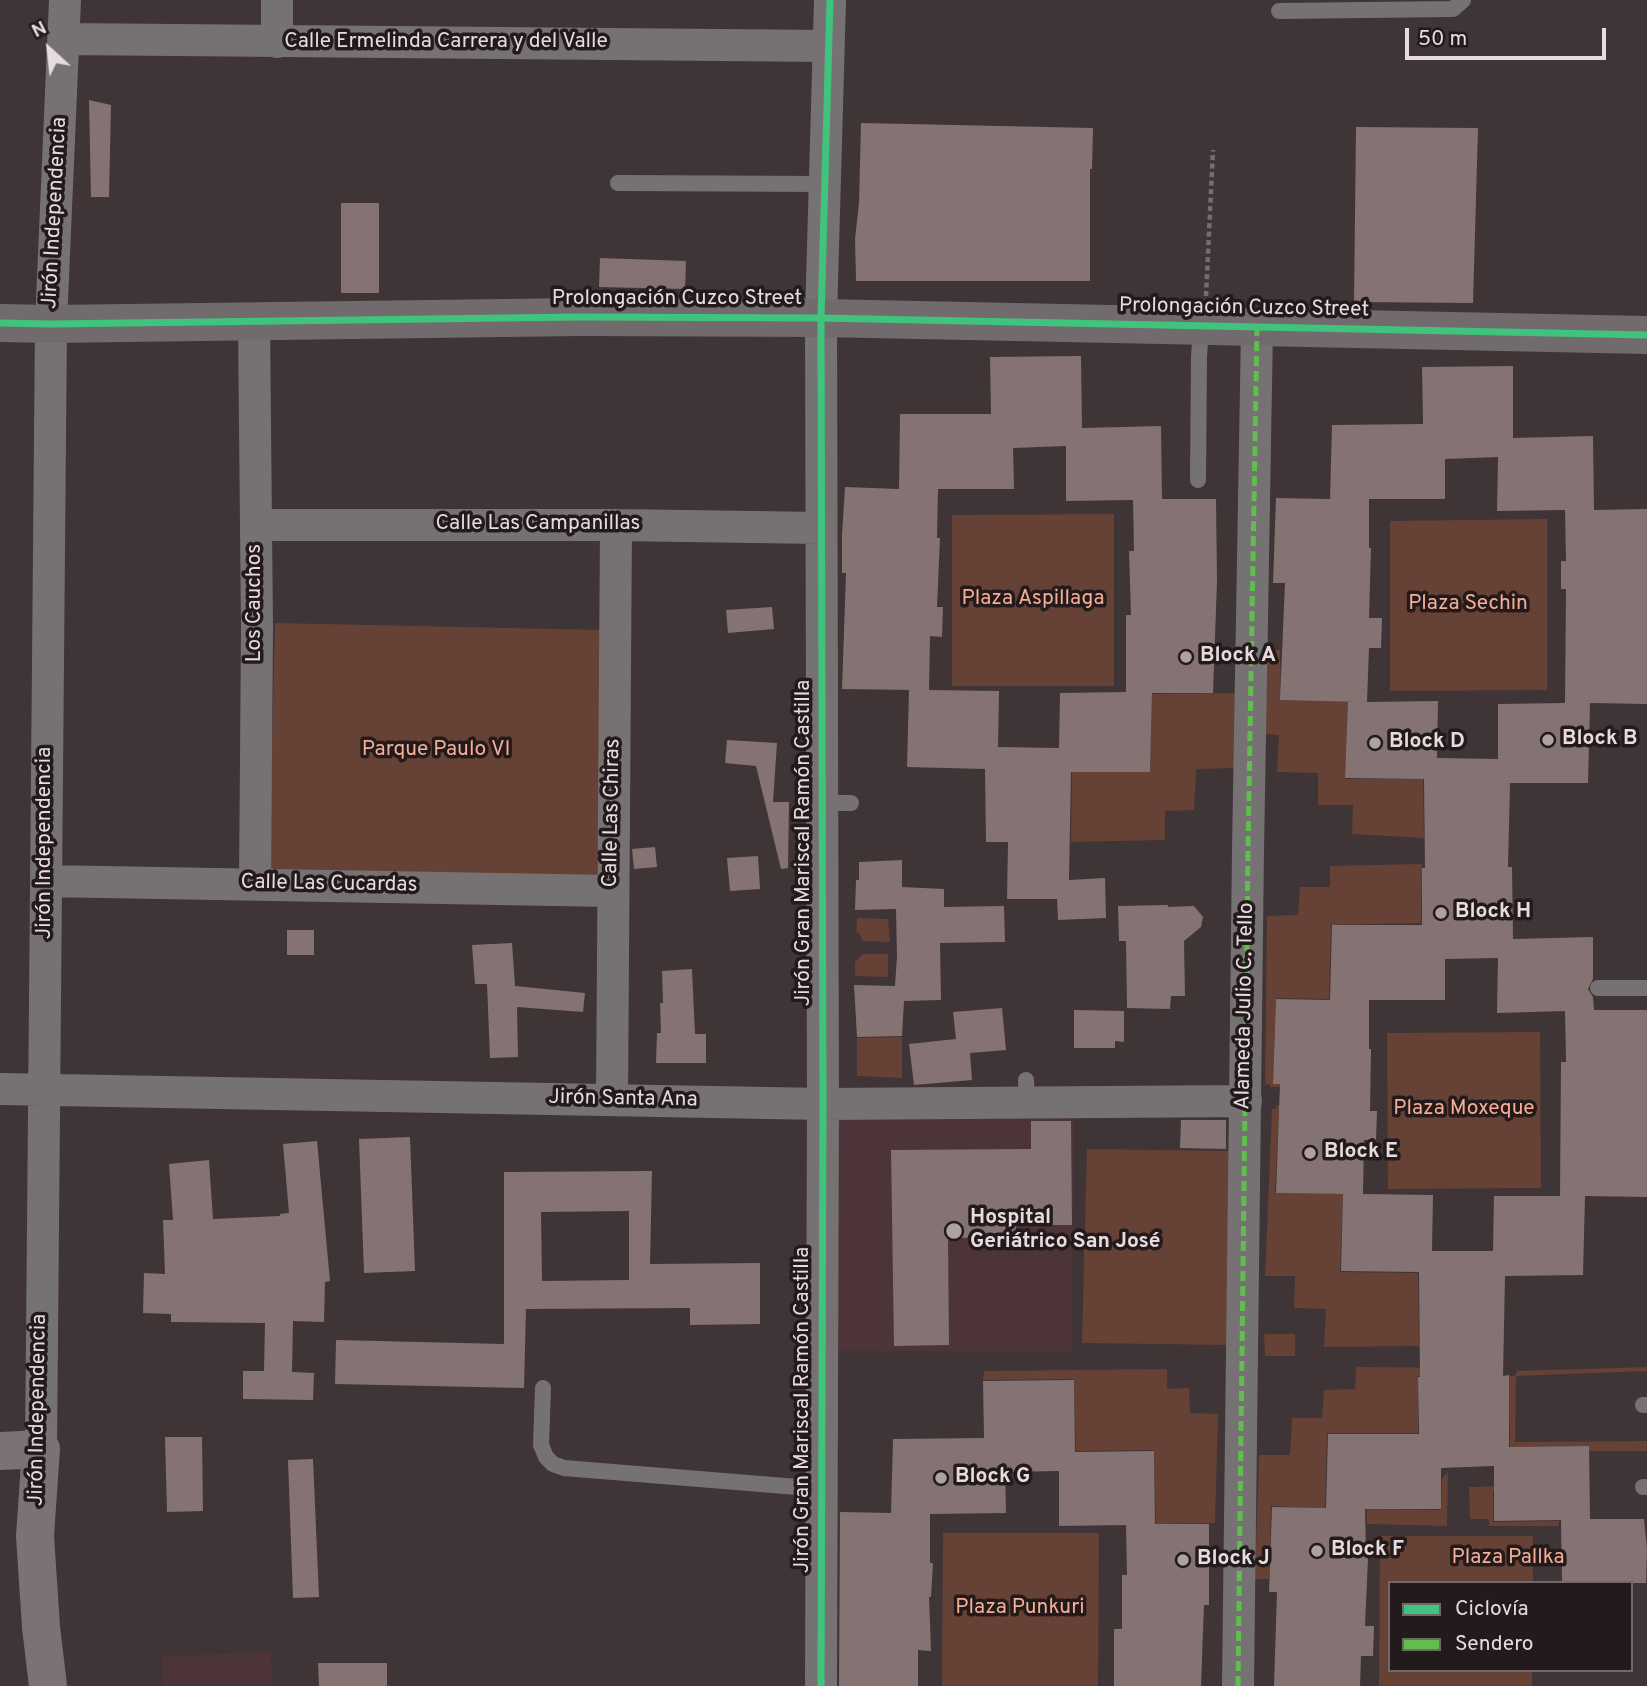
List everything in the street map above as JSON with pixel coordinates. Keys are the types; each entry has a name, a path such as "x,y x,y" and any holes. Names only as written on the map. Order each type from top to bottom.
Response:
{"main road":[{"path":"0,1451 41,1449"},
{"name":"Jirón Independencia","path":"41,1449 35,1536 48,1686"}],"street":[{"name":"Jirón Independencia","path":"41,1449 51,324 65,0"},
{"path":"277,0 277,42"},
{"name":"Jirón Gran Mariscal Ramón Castilla","path":"821,1686 822,1489 831,1405 822,1104 836,803 821,528 821,318 830,0"},
{"name":"Calle Ermelinda Carrera y del Valle","path":"65,39 828,46"},
{"name":"Prolongación Cuzco Street","path":"0,323 580,317 821,318 1257,327 1307,334 1647,335"},
{"name":"Los Cauchos","path":"254,321 255,884"},
{"name":"Alameda Julio C. Tello","path":"1238,1686 1257,327"},
{"name":"Calle Las Campanillas","path":"256,526 616,525 821,528"},
{"name":"Calle Las Chiras","path":"612,1100 616,525"},
{"name":"Calle Las Cucardas","path":"46,881 612,891"},
{"name":"Jirón Santa Ana","path":"0,1089 822,1104 1026,1091 1245,1101"}],"lane":[{"path":"1279,11 1453,9 1464,0"},
{"path":"618,183 824,184"},
{"path":"1198,480 1201,326"},
{"path":"1598,988 1647,988"},
{"path":"543,1388 541,1445 546,1457 553,1464 564,1468 822,1489"}],"path":[{"path":"1201,326 1206,311 1213,150"}],"shaded area":[{"name":"Hospital Geriátrico San José","path":"836,1109 1074,1110 1072,1352 834,1351"},
{"path":"271,1652 272,1686 163,1686 162,1656"}],"green space":[{"name":"Plaza Aspillaga","path":"1114,514 1114,686 952,686 952,515"},
{"name":"Plaza Sechin","path":"1547,519 1547,690 1390,691 1390,521"},
{"name":"Parque Paulo Vl","path":"275,623 603,630 597,879 269,872"},
{"path":"1260,649 1280,650 1281,700 1348,702 1345,779 1423,779 1424,838 1352,834 1353,805 1318,805 1318,773 1277,772 1279,735 1262,734"},
{"path":"1239,693 1240,768 1196,769 1194,810 1165,811 1165,840 1071,842 1072,772 1150,772 1152,694"},
{"path":"1422,864 1421,923 1331,925 1329,999 1276,998 1273,1083 1298,1084 1299,1087 1265,1085 1267,916 1298,915 1300,887 1330,887 1330,866"},
{"path":"857,918 888,919 890,942 863,941 856,932"},
{"path":"863,954 888,954 888,977 855,976 855,962"},
{"name":"Plaza Moxeque","path":"1540,1032 1541,1188 1388,1189 1387,1033"},
{"path":"902,1037 902,1078 857,1076 857,1038"},
{"path":"1277,1105 1288,1105 1279,1110 1275,1193 1343,1194 1340,1272 1418,1273 1419,1346 1324,1347 1326,1309 1294,1308 1295,1276 1265,1276 1272,1109 1276,1109"},
{"path":"1087,1149 1233,1151 1228,1345 1082,1343"},
{"path":"1264,1334 1295,1334 1295,1356 1265,1356"},
{"path":"1356,1367 1492,1368 1492,1375 1418,1376 1418,1433 1327,1433 1325,1508 1271,1506 1269,1579 1255,1579 1259,1455 1290,1455 1292,1418 1322,1418 1324,1390 1355,1389"},
{"path":"1647,1367 1647,1371 1516,1376 1515,1442 1647,1441 1647,1451 1589,1451 1589,1446 1510,1447 1509,1376 1515,1376 1517,1371"},
{"path":"1167,1369 1167,1389 1189,1388 1190,1413 1218,1414 1215,1523 1156,1524 1154,1450 1076,1451 1074,1379 983,1380 984,1371"},
{"path":"1448,1472 1447,1526 1367,1524 1367,1509 1441,1510 1442,1478"},
{"path":"1511,1486 1511,1490 1493,1491 1493,1522 1559,1521 1559,1526 1489,1526 1489,1519 1470,1519 1469,1487"},
{"name":"Plaza Punkuri","path":"943,1533 1099,1533 1098,1686 942,1686"},
{"name":"Plaza Pallka","path":"1380,1536 1533,1536 1533,1581 1388,1581 1388,1672 1532,1672 1532,1686 1379,1686"}],"building":[{"path":"89,100 111,105 109,197 91,197"},
{"path":"861,123 1093,128 1090,169 1090,281 856,281 855,239 859,203"},
{"path":"1356,127 1478,128 1473,303 1354,302"},
{"path":"341,203 379,203 379,293 341,293"},
{"path":"600,258 686,261 685,289 599,287"},
{"path":"1081,356 1082,428 1161,426 1162,499 1216,499 1217,581 1213,693 1152,693 1150,772 1071,772 1069,880 1105,878 1106,918 1058,920 1057,899 1007,899 1008,842 986,842 985,769 907,767 909,690 913,690 842,689 846,573 842,573 842,535 845,487 899,489 900,414 991,414 990,357","holes":["1066,446 1066,501 1133,500 1134,551 1129,551 1131,615 1126,615 1126,692 1060,693 1059,748 998,747 999,691 929,690 930,636 942,637 943,607 937,607 940,538 937,538 938,489 1014,489 1013,448"]},
{"path":"1513,366 1513,438 1593,436 1594,510 1647,509 1647,704 1590,703 1588,783 1510,783 1508,867 1512,867 1513,939 1593,937 1593,979 1588,989 1593,997 1594,1010 1647,1010 1647,1197 1585,1196 1583,1275 1505,1276 1503,1376 1509,1375 1509,1447 1589,1446 1590,1519 1644,1519 1646,1583 1562,1581 1561,1520 1494,1521 1494,1466 1441,1468 1441,1509 1365,1509 1368,1558 1365,1626 1374,1626 1373,1656 1361,1656 1360,1686 1274,1686 1277,1592 1269,1592 1272,1507 1326,1508 1328,1434 1419,1434 1420,1377 1419,1272 1341,1271 1343,1194 1347,1194 1276,1193 1280,1084 1273,1084 1276,999 1330,1000 1332,925 1422,925 1422,868 1425,868 1424,779 1345,778 1348,702 1357,702 1280,700 1285,583 1273,583 1276,498 1330,499 1332,425 1423,424 1422,367","holes":["1498,457 1497,511 1565,510 1566,561 1561,561 1561,589 1566,589 1565,703 1498,704 1498,759 1437,758 1438,701 1367,702 1369,648 1381,648 1382,618 1369,618 1369,499 1445,499 1445,459","1498,958 1497,1013 1565,1011 1566,1062 1561,1062 1560,1196 1494,1196 1493,1251 1432,1251 1433,1195 1363,1194 1364,1140 1376,1140 1377,1111 1370,1111 1369,1000 1445,1000 1445,959"]},
{"path":"772,607 774,629 728,633 726,610"},
{"path":"727,740 777,743 773,802 789,802 788,868 781,869 756,766 725,763"},
{"path":"655,847 657,867 634,869 632,849"},
{"path":"758,856 760,889 730,891 727,858"},
{"path":"902,860 902,887 944,889 944,907 1004,906 1005,942 940,943 941,1000 904,1001 902,1036 857,1037 854,985 895,986 897,957 896,909 855,910 859,862"},
{"path":"1118,906 1194,906 1203,917 1201,927 1184,941 1185,996 1171,996 1170,1009 1127,1008 1126,941 1119,941"},
{"path":"287,930 314,930 314,955 287,955"},
{"path":"512,943 515,986 585,993 583,1012 517,1007 518,1057 490,1058 487,984 475,984 472,945"},
{"path":"692,969 695,1034 706,1034 706,1063 656,1063 657,1033 661,1033 660,1003 663,1003 662,971"},
{"path":"1002,1008 1006,1050 970,1053 972,1080 914,1085 909,1044 956,1039 953,1012"},
{"path":"1074,1010 1124,1011 1124,1042 1115,1041 1115,1048 1074,1048"},
{"path":"1181,1120 1226,1120 1226,1149 1180,1148"},
{"path":"1031,1121 1071,1121 1072,1225 1016,1225 1016,1237 948,1238 949,1345 894,1346 891,1150 1031,1149"},
{"path":"410,1137 415,1271 364,1273 359,1139"},
{"path":"317,1141 330,1281 325,1282 324,1322 293,1321 292,1372 314,1373 313,1400 243,1399 243,1371 264,1371 265,1323 171,1322 171,1314 143,1313 144,1273 165,1274 163,1220 173,1220 169,1164 209,1160 213,1219 280,1216 289,1213 283,1144"},
{"path":"652,1171 650,1264 760,1263 760,1324 690,1325 690,1308 526,1309 524,1388 335,1384 336,1340 504,1344 504,1172","holes":["629,1211 629,1280 542,1281 541,1212"]},
{"path":"1074,1380 1075,1452 1154,1451 1155,1524 1209,1524 1209,1605 1204,1605 1201,1686 1114,1686 1114,1629 1122,1629 1122,1575 1127,1575 1126,1525 1059,1526 1059,1471 1005,1472 1006,1513 930,1514 930,1563 933,1563 929,1597 931,1651 918,1650 918,1686 839,1686 840,1512 891,1513 893,1439 984,1438 983,1381"},
{"path":"165,1437 202,1437 203,1511 167,1512"},
{"path":"313,1459 319,1597 293,1598 288,1460"},
{"path":"318,1663 387,1663 387,1686 319,1686"}],"marked path":[{"path":"1238,1686 1257,327"}],"cycle path":[{"path":"821,1686 821,318 830,0"},
{"path":"0,323 580,317 821,318 1647,335"}],"place":[{"name":"Block A","path":"1186,657"},
{"name":"Block B","path":"1548,740"},
{"name":"Block D","path":"1375,743"},
{"name":"Block H","path":"1441,913"},
{"name":"Block E","path":"1310,1153"},
{"name":"Hospital Geriátrico San José","path":"954,1231"},
{"name":"Block G","path":"941,1478"},
{"name":"Block F","path":"1317,1551"},
{"name":"Block J","path":"1183,1560"}]}
